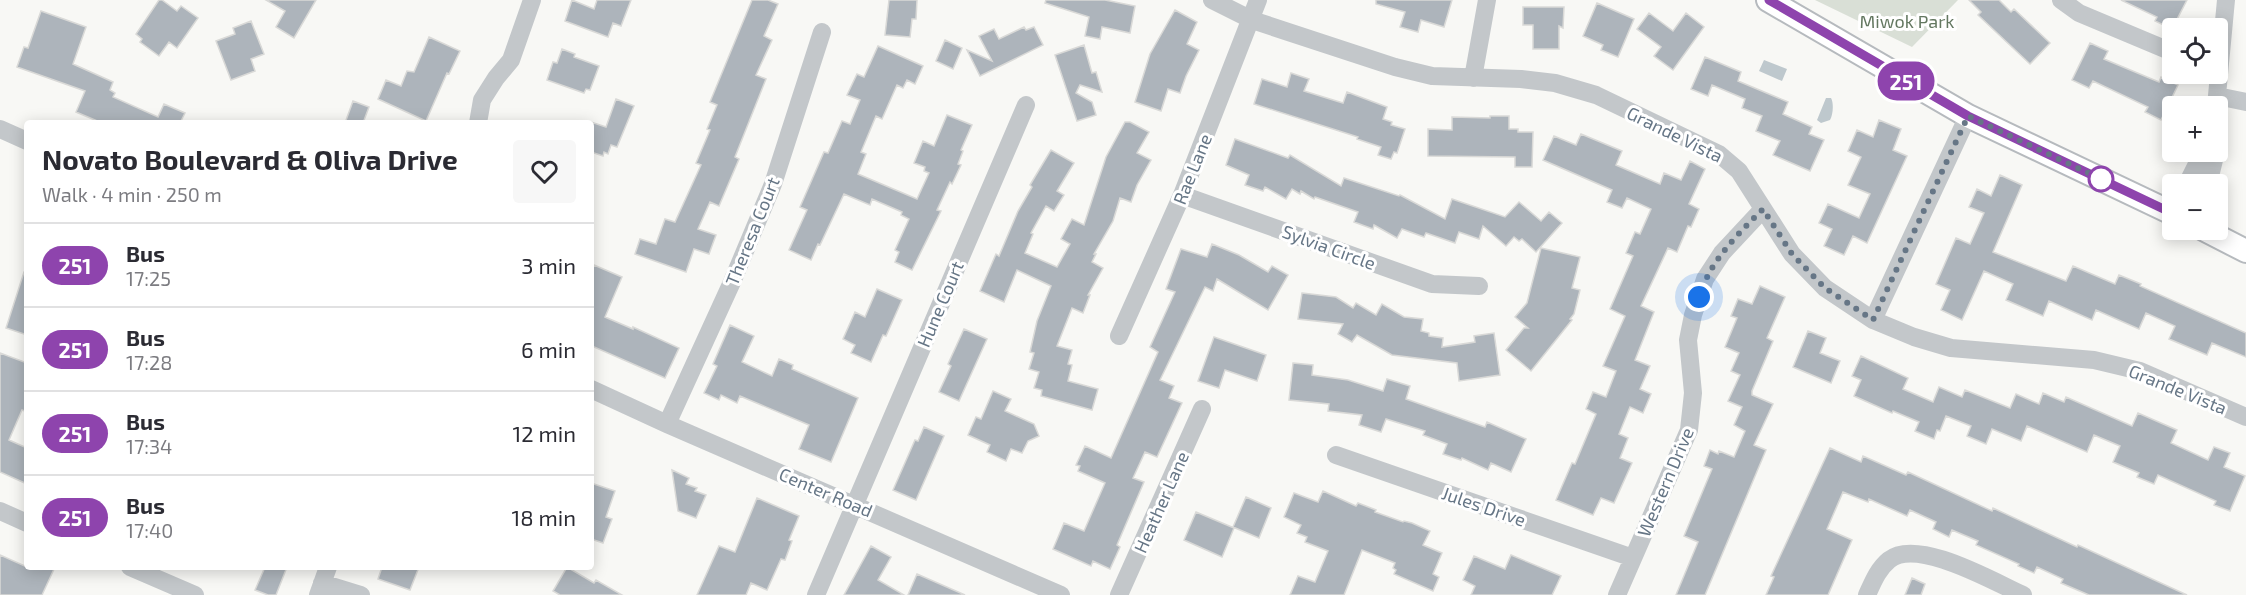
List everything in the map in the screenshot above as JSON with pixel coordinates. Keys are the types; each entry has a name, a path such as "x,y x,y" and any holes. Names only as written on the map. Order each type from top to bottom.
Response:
{"main road":[{"path":"1768,0 1968,116 2162,208"},
{"path":"2226,240 2246,250"}],"street":[{"path":"479,120 482,100 511,60 532,0"},
{"name":"Grande Vista","path":"1212,0 1252,20 1395,67 1432,76 1521,79 1555,83 1596,95 1719,154 1739,171 1792,254 1825,288 1873,320 1914,337 1951,348 2094,360 2140,371 2246,417"},
{"name":"Rae Lane","path":"1119,336 1182,195 1258,0"},
{"path":"1473,78 1487,0"},
{"path":"2061,0 2079,13 2162,48"},
{"path":"2224,18 2226,0"},
{"name":"Theresa Court","path":"667,424 732,282 773,184 822,32"},
{"path":"2228,101 2246,102"},
{"name":"Hune Court","path":"816,595 1026,105"},
{"path":"1873,320 1968,116"},
{"path":"0,129 24,140"},
{"name":"Sylvia Circle","path":"1182,195 1432,284 1479,286"},
{"name":"Western Drive","path":"1617,595 1689,430 1693,393 1688,340 1693,315 1705,279 1722,253 1763,209"},
{"name":"Center Road","path":"594,390 1059,595"},
{"name":"Heather Lane","path":"1119,595 1202,409"},
{"name":"Jules Drive","path":"1336,455 1633,558"},
{"path":"0,511 24,522"},
{"path":"1867,595 1876,574 1890,559 1905,553 1920,554 1947,561 2023,595"},
{"path":"137,570 195,595"},
{"path":"323,582 361,595"}],"green space":[{"name":"Miwok Park","path":"1815,0 1958,0 1912,47"}],"shaded area":[{"path":"1764,60 1787,69 1782,81 1759,71"},
{"path":"1826,98 1832,100 1832,115 1830,120 1821,123 1817,120"}],"building":[{"path":"159,0 177,11 181,6 198,18 177,48 169,42 159,56 140,42 142,39 136,34"},
{"path":"266,0 316,0 294,38 276,27 285,11"},
{"path":"572,0 594,9 597,0 631,0 621,26 613,23 608,37 565,21"},
{"path":"752,0 768,0 778,4 764,36 772,40 756,75 766,79 735,157 739,159 719,206 710,202 698,229 716,235 709,254 694,249 686,272 635,254 640,239 656,244 665,219 675,222 701,165 696,163 710,130 707,129 717,105 710,102"},
{"path":"889,0 917,0 916,19 912,19 910,37 885,35"},
{"path":"1046,0 1105,0 1135,6 1130,33 1102,27 1100,39 1085,36 1089,17 1045,3"},
{"path":"1376,0 1452,0 1444,27 1421,20 1418,32 1400,27 1405,12 1376,4"},
{"path":"1969,0 1999,0 2011,12 2014,9 2050,43 2030,64 1978,15 1981,12"},
{"path":"2121,0 2187,0 2178,18 2162,18 2162,24 2155,21 2157,17"},
{"path":"1597,3 1634,19 1618,57 1601,50 1603,45 1583,36"},
{"path":"1523,7 1564,7 1563,28 1559,26 1559,49 1533,49 1533,25 1523,25"},
{"path":"1175,10 1197,22 1187,44 1199,50 1180,93 1168,89 1161,111 1135,102 1150,54"},
{"path":"41,11 86,27 73,64 113,82 110,90 115,93 113,97 158,117 164,104 185,113 182,120 95,120 76,112 85,91 17,67 24,47 28,48"},
{"path":"1649,13 1673,31 1686,13 1704,27 1673,70 1654,56 1661,47 1637,29"},
{"path":"251,21 264,54 251,59 255,71 231,80 216,41 235,34 233,28"},
{"path":"1024,27 1026,30 1034,27 1043,45 980,76 967,50 992,61 979,36 994,29 999,39"},
{"path":"429,37 460,51 449,74 447,73 426,120 378,99 386,80 401,86 407,71 414,72"},
{"path":"945,40 962,48 953,69 936,61"},
{"path":"2090,43 2108,51 2104,59 2159,82 2161,77 2162,84 2178,85 2173,96 2162,96 2161,120 2145,112 2148,107 2093,81 2089,88 2072,80"},
{"path":"1084,45 1092,73 1096,72 1102,92 1080,85 1076,93 1092,102 1096,115 1077,121 1055,55"},
{"path":"878,46 923,66 915,84 907,80 903,88 897,85 882,119 876,116 861,152 866,154 858,174 917,199 929,173 924,171 925,167 914,163 923,141 934,146 947,115 972,125 961,150 963,151 958,164 961,165 952,184 950,182 937,210 941,211 912,270 895,262 899,252 895,250 909,219 901,215 902,212 872,199 870,205 844,194 811,260 789,250 807,210 800,207 824,152 828,153 842,121 850,124 860,100 847,95 857,74 864,77"},
{"path":"562,49 575,54 574,57 599,66 590,90 586,89 584,93 547,80 553,62 557,63"},
{"path":"1705,57 1741,72 1738,81 1788,102 1783,114 1812,127 1809,134 1824,140 1810,171 1773,155 1780,141 1756,131 1762,116 1742,108 1745,99 1712,85 1708,96 1691,89"},
{"path":"1291,73 1309,79 1304,91 1343,103 1347,92 1387,107 1383,119 1392,122 1391,125 1405,129 1397,153 1394,152 1391,159 1378,155 1381,147 1357,139 1358,137 1254,104 1262,79 1287,87"},
{"path":"616,99 634,106 617,147 611,145 608,154 604,152 603,156 594,153 594,123 606,127"},
{"path":"353,101 369,107 364,120 346,120"},
{"path":"1490,116 1509,116 1509,129 1518,129 1518,132 1533,132 1532,167 1515,167 1515,157 1428,156 1428,129 1452,130 1452,117 1490,118"},
{"path":"1879,120 1901,129 1893,150 1907,156 1867,243 1853,236 1844,255 1824,246 1832,229 1819,223 1828,204 1859,218 1870,194 1848,185 1861,157 1848,151 1857,130 1873,137"},
{"path":"1125,122 1130,122 1149,132 1137,153 1151,160 1137,185 1131,202 1120,198 1113,221 1094,254 1096,254 1092,262 1103,268 1088,295 1090,295 1083,313 1072,308 1057,346 1072,350 1068,364 1072,365 1068,381 1098,389 1092,410 1041,396 1042,390 1034,388 1039,372 1029,369 1034,353 1030,352 1037,321 1051,286 1017,270 1004,302 980,291 996,254 999,256 1018,211 1032,187 1030,185 1051,150 1074,163 1057,191 1064,195 1054,211 1046,206 1031,233 1033,234 1025,253 1057,267 1070,244 1061,239 1072,219 1084,225 1106,157"},
{"path":"1581,134 1622,151 1616,165 1660,184 1664,173 1681,180 1690,161 1705,169 1689,204 1699,209 1691,227 1688,226 1677,252 1668,248 1641,306 1654,312 1635,360 1650,366 1640,389 1651,394 1643,413 1630,407 1619,434 1628,438 1620,458 1632,463 1614,503 1601,498 1593,515 1556,500 1572,463 1575,464 1596,414 1586,409 1593,392 1606,397 1616,371 1603,366 1625,316 1610,309 1633,256 1626,253 1635,232 1640,234 1651,209 1627,198 1622,208 1607,202 1612,190 1543,160 1554,136 1576,145"},
{"path":"1235,139 1288,158 1290,155 1341,186 1344,178 1400,195 1445,219 1452,199 1505,217 1519,202 1541,221 1549,212 1562,223 1536,252 1522,239 1519,241 1514,237 1506,246 1483,226 1479,239 1459,232 1455,243 1426,233 1424,237 1402,229 1397,238 1374,225 1373,229 1354,222 1358,212 1315,197 1314,199 1301,191 1300,194 1292,189 1286,199 1265,187 1263,191 1245,185 1249,175 1226,165"},
{"path":"2000,175 2022,185 1993,252 2066,281 2073,266 2115,284 2119,275 2141,284 2140,286 2246,333 2246,357 2212,343 2207,355 2169,339 2175,326 2146,313 2139,329 2096,310 2092,320 2049,301 2043,316 2006,300 2013,284 1984,271 1962,320 1941,310 1950,290 1936,284 1956,238 1970,244 1984,213 1969,207 1977,189 1991,196"},
{"path":"1212,244 1239,255 1268,272 1272,266 1288,275 1268,310 1217,279 1213,291 1205,287 1160,380 1174,386 1169,398 1182,403 1157,457 1145,452 1133,478 1144,482 1117,545 1120,547 1110,569 1093,561 1091,566 1053,549 1064,523 1084,531 1105,483 1078,471 1080,466 1076,465 1085,446 1111,458 1158,352 1150,347 1175,292 1166,289 1181,249 1207,257"},
{"path":"1541,248 1580,257 1572,288 1580,290 1574,314 1570,319 1572,320 1531,371 1506,350 1524,328 1528,328 1515,317 1527,303"},
{"path":"594,265 622,277 605,317 679,348 665,378 594,347"},
{"path":"24,272 24,334 6,328"},
{"path":"1760,286 1785,297 1767,338 1773,341 1752,391 1752,395 1773,404 1754,445 1766,450 1705,595 1676,595 1698,542 1684,536 1712,469 1704,466 1710,450 1734,457 1745,431 1734,425 1742,407 1728,401 1740,375 1731,371 1739,353 1725,347 1737,318 1731,316 1738,299 1752,304"},
{"path":"877,289 902,300 871,362 851,353 855,345 843,339 855,312 865,317"},
{"path":"1302,293 1336,297 1353,308 1356,303 1376,315 1382,304 1404,317 1423,319 1421,331 1429,333 1429,336 1443,338 1442,347 1475,342 1474,336 1494,333 1500,375 1459,381 1457,363 1392,355 1357,335 1352,342 1338,334 1343,324 1298,319"},
{"path":"730,325 754,336 742,362 772,376 779,359 793,365 792,369 858,398 831,462 799,449 809,425 740,396 737,403 721,395 719,400 704,393 717,366 713,364"},
{"path":"964,329 987,339 959,401 939,392 951,366 948,364"},
{"path":"1808,331 1826,338 1820,353 1840,361 1831,383 1793,367"},
{"path":"1214,337 1266,355 1257,381 1225,370 1219,388 1198,381"},
{"path":"0,353 24,362 24,411 22,410 9,440 24,447 24,483 0,472"},
{"path":"1861,356 1908,378 1903,389 1933,402 1939,387 1962,397 1965,390 2010,408 2016,394 2039,404 2043,393 2064,402 2066,397 2132,426 2138,413 2177,430 2171,443 2208,460 2214,447 2230,453 2224,467 2245,476 2230,511 2214,505 2216,501 2158,475 2154,484 2137,477 2139,473 2113,462 2120,446 2094,435 2087,452 2027,426 2021,441 1992,429 1986,444 1967,436 1971,426 1946,416 1934,439 1915,431 1919,422 1854,396 1861,380 1852,376"},
{"path":"1293,363 1313,365 1312,375 1348,380 1383,391 1387,379 1410,386 1406,399 1485,427 1487,422 1526,439 1511,472 1491,463 1488,470 1462,458 1461,460 1443,454 1447,444 1423,435 1425,431 1386,419 1381,432 1359,425 1362,415 1328,411 1329,404 1289,400"},
{"path":"993,391 1011,399 1005,411 1034,424 1039,436 1028,441 1022,453 1011,449 1006,461 987,452 990,445 968,435 976,417 981,419"},
{"path":"924,427 944,436 916,500 893,490 915,440 918,441"},
{"path":"1830,448 1861,462 1863,456 1906,475 1908,472 1992,511 1993,508 2187,595 2089,595 2061,583 2063,579 2037,567 2034,573 2018,566 2019,564 1976,545 1978,541 1952,530 1949,537 1933,529 1936,522 1910,510 1907,516 1869,499 1868,502 1843,492 1827,529 1852,540 1828,595 1766,595 1774,577 1771,576"},
{"path":"672,470 689,478 686,484 706,495 696,518 678,511"},
{"path":"594,484 615,491 606,517 612,519 603,543 594,540"},
{"path":"1323,491 1356,506 1358,503 1376,510 1375,512 1430,531 1423,545 1442,553 1433,574 1439,577 1433,591 1394,574 1395,563 1362,550 1344,595 1290,595 1298,576 1315,582 1328,551 1305,542 1307,537 1297,533 1301,525 1284,517 1294,493 1318,502"},
{"path":"1246,497 1271,508 1259,538 1233,527"},
{"path":"757,498 799,516 789,540 792,541 785,560 781,559 767,590 751,583 746,595 697,595 719,546 735,552"},
{"path":"1196,512 1234,528 1222,557 1184,540"},
{"path":"871,546 891,557 878,580 904,595 844,595"},
{"path":"0,555 24,566 24,570 54,570 42,595 0,595"},
{"path":"1511,555 1561,576 1552,595 1471,595 1475,586 1463,580 1474,556 1505,569"},
{"path":"264,570 286,570 276,595 268,595 255,590"},
{"path":"381,570 418,570 410,590 378,579"},
{"path":"565,570 572,570 594,583 596,580 622,595 560,595 553,591"},
{"path":"917,574 965,595 908,595"},
{"path":"1912,578 1925,584 1921,595 1905,595"}],"bus line":[{"name":"251","path":"1769,0 1968,116 2162,208"}],"route":[{"path":"1699,297 1705,279 1722,253 1763,209 1792,254 1825,288 1873,320 1968,116 2101,179"}]}
